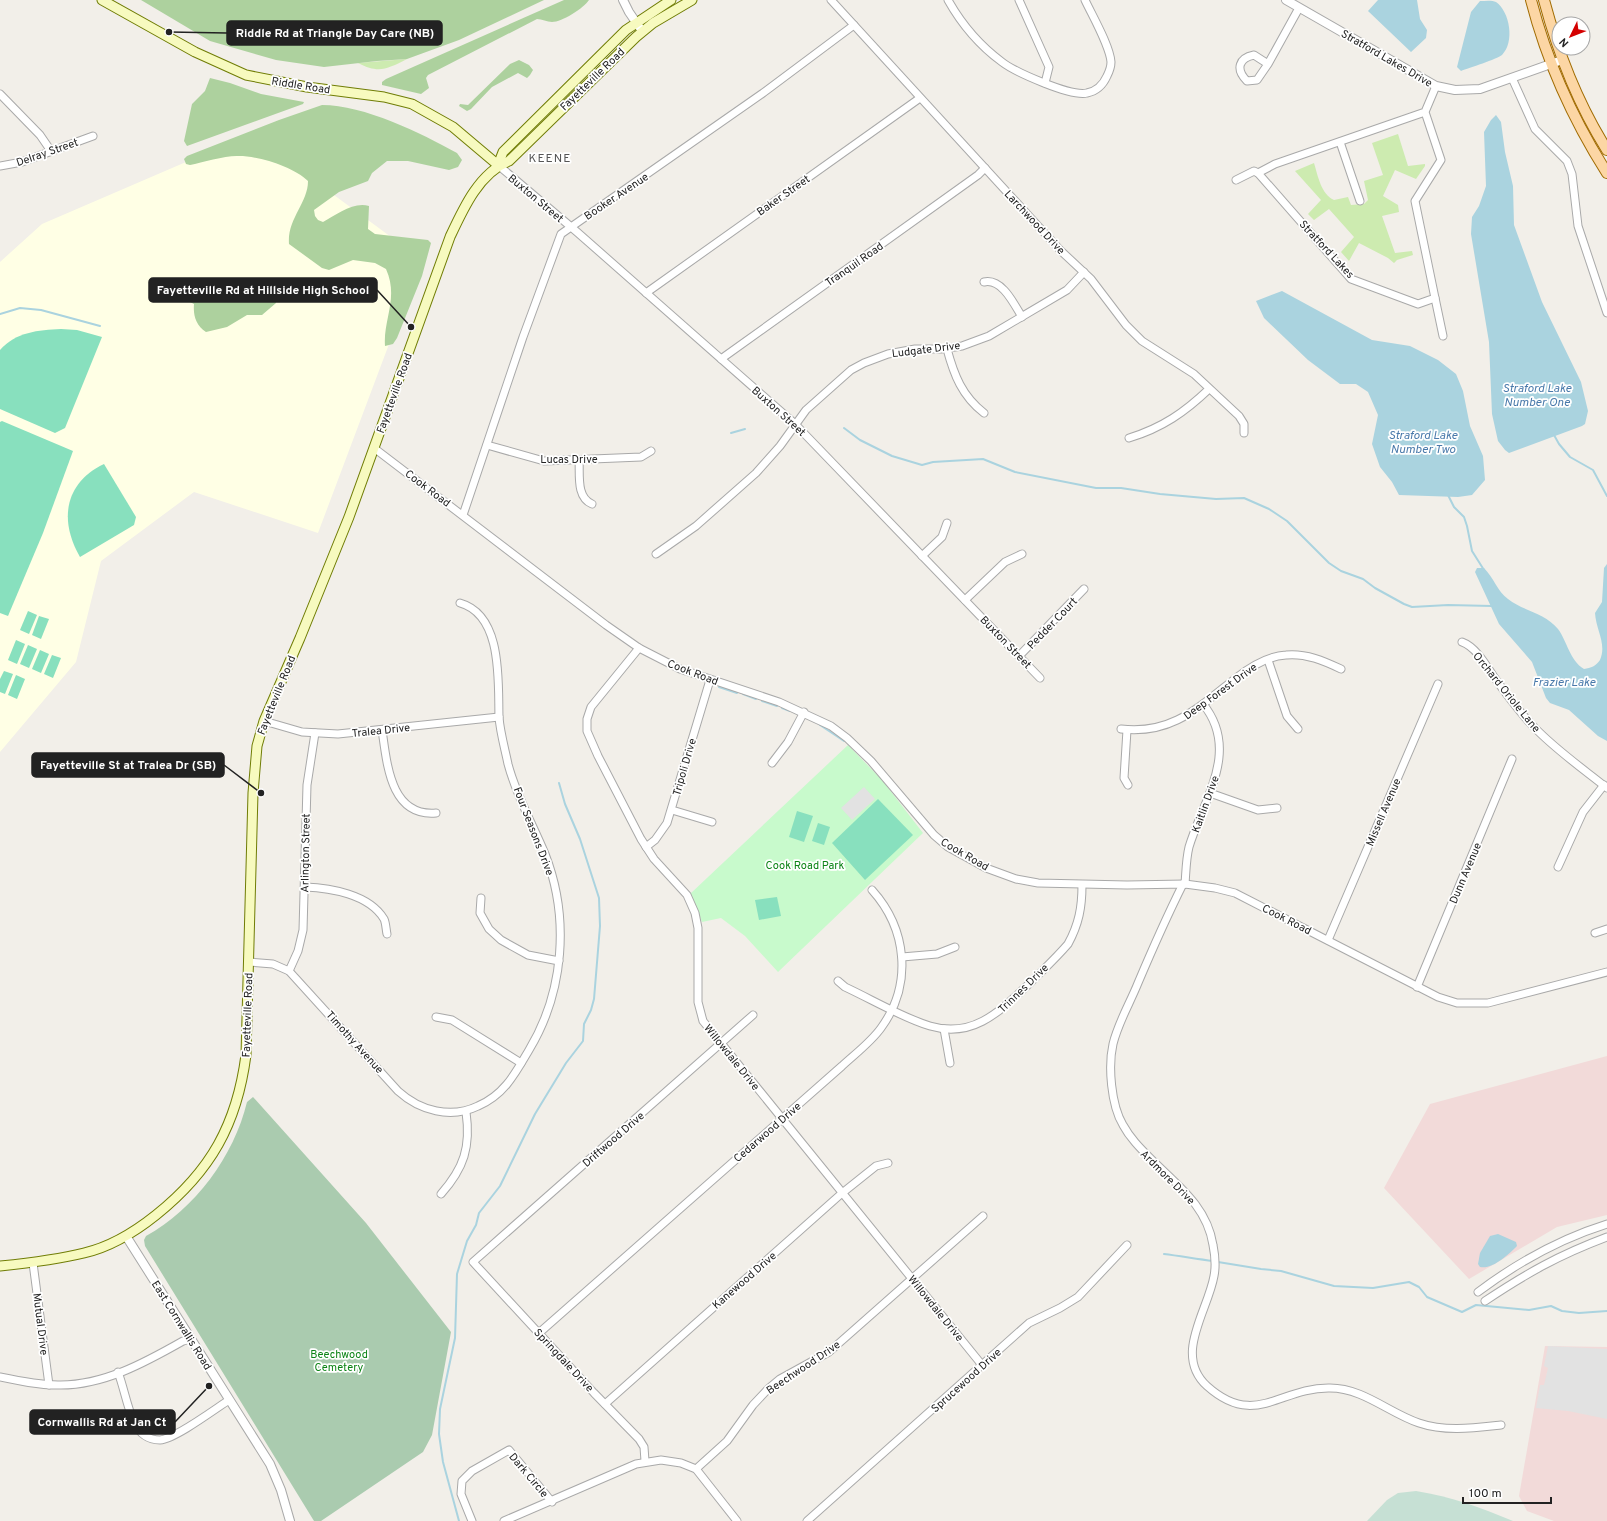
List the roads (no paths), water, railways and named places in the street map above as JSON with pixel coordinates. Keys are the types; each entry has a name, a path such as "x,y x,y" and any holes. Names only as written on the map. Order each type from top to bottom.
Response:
{"main road":[{"name":"Riddle Road","path":"102,0 195,52 246,75 307,87 384,96 412,104 453,127 498,166"},
{"name":"Fayetteville Road","path":"0,1266 33,1263 85,1253 126,1236 149,1220 180,1194 208,1162 224,1134 235,1109 244,1071 246,1055 256,754 264,721 306,624 349,517 453,232 472,196 498,166 503,152 636,22 671,0"},
{"name":"Fayetteville Road","path":"498,166 509,161 642,31 692,0"},
{"path":"1531,0 1550,64 1578,124 1607,173"},
{"path":"1544,0 1562,60 1586,115 1607,150"}],"street":[{"path":"624,0 642,31"},
{"name":"Larchwood Drive","path":"831,0 1060,250 1084,272 1100,290 1126,325 1155,351 1180,364 1239,416 1244,424 1244,433"},
{"path":"948,0 965,26 992,54 1013,69 1045,83 1086,94 1099,88 1104,82 1111,63 1110,57 1085,0"},
{"path":"1019,0 1049,67 1045,83"},
{"name":"Stratford Lakes Drive","path":"1286,0 1436,86 1455,90 1480,89 1562,60"},
{"path":"1268,64 1299,8"},
{"name":"Booker Avenue","path":"463,515 561,234 750,102 854,25"},
{"path":"1512,78 1535,129 1567,161 1572,174 1578,226 1607,313"},
{"path":"1436,86 1425,112 1441,160 1415,201 1443,336"},
{"path":"0,94 40,135 51,151"},
{"name":"Baker Street","path":"646,293 920,98"},
{"path":"1236,180 1254,171 1258,173 1275,164 1425,112"},
{"name":"Delray Street","path":"0,166 22,162 93,136"},
{"path":"1340,142 1360,201"},
{"name":"Buxton Street","path":"498,166 796,424 1040,678"},
{"name":"Tranquil Road","path":"721,359 978,175 985,168"},
{"name":"Stratford Lakes","path":"1258,173 1351,279 1418,304 1434,298"},
{"name":"Ludgate Drive","path":"656,554 696,526 756,473 780,446 816,400 839,380 864,363 901,351 962,346 983,339 1067,290 1084,272"},
{"path":"984,282 993,282 998,284 1010,298 1022,317"},
{"path":"946,348 953,372 963,391 984,413"},
{"path":"1130,438 1154,430 1180,415 1209,389"},
{"name":"Lucas Drive","path":"487,445 544,461 641,457 651,450"},
{"name":"Cook Road","path":"374,448 606,625 639,648 680,669 762,696 804,712 831,726 857,746 881,771 934,835 962,855 986,868 1016,879 1038,883 1184,884 1215,888 1235,894 1328,940 1417,987 1450,1001 1464,1004 1482,1004 1607,972"},
{"path":"579,460 582,496 592,504"},
{"path":"922,556 942,537 947,523"},
{"path":"965,600 1005,562 1022,554"},
{"name":"Pedder Court","path":"1020,656 1084,589"},
{"name":"Four Seasons Drive","path":"460,603 469,606 485,624 495,650 500,674 500,717 509,767 546,856 556,890 560,932 557,979 545,1018 522,1063 508,1085 499,1094 466,1112"},
{"name":"Orchard Oriole Lane","path":"1462,642 1469,646 1477,654 1517,708 1535,728 1556,748 1605,787"},
{"name":"Willowdale Drive","path":"639,648 594,702 588,712 587,723 590,739 598,756 646,847 663,869 687,895 694,910 698,928 699,1009 703,1021 982,1365"},
{"name":"Deep Forest Drive","path":"1128,785 1124,778 1124,730 1146,730 1173,723 1203,704 1247,670 1268,660 1285,655 1304,656 1327,662 1341,670"},
{"path":"1268,660 1287,716 1298,729"},
{"name":"Tripoli Drive","path":"646,847 663,832 672,810 710,680"},
{"name":"Missell Avenue","path":"1328,940 1438,684"},
{"name":"Kaitlin Drive","path":"1184,884 1188,850 1210,793 1218,765 1219,744 1213,720 1203,704"},
{"path":"772,763 788,742 804,712"},
{"name":"Tralea Drive","path":"264,721 289,729 315,733 349,733 500,717"},
{"path":"382,730 387,766 397,792 415,810 426,814 436,813"},
{"name":"Arlington Street","path":"289,971 294,962 302,937 305,887 307,785 315,733"},
{"name":"Dunn Avenue","path":"1417,987 1512,759"},
{"path":"1558,867 1583,812 1605,787"},
{"path":"1210,793 1258,810 1277,808"},
{"path":"672,810 712,822"},
{"name":"Trinnes Drive","path":"838,981 845,987 920,1023 944,1029 973,1026 994,1016 1068,944 1077,925 1081,903 1082,884"},
{"name":"Ardmore Drive","path":"1184,884 1158,938 1115,1039 1111,1062 1111,1079 1120,1121 1136,1144 1190,1197 1205,1217 1210,1231 1214,1253 1214,1276 1194,1334 1192,1348 1195,1366 1201,1379 1209,1388 1233,1403 1246,1407 1260,1406 1303,1390 1334,1388 1359,1395 1423,1424 1454,1429 1501,1425"},
{"path":"305,887 336,890 361,900 372,907 384,920 387,934"},
{"name":"Cedarwood Drive","path":"539,1333 872,1039 880,1029 892,1009 900,986 902,957 894,921 888,910 872,890"},
{"path":"481,898 480,913 489,929 501,940 528,955 559,961"},
{"path":"1596,933 1607,929"},
{"path":"902,957 938,954 955,947"},
{"name":"Timothy Avenue","path":"249,962 273,964 289,971 404,1096 414,1103 431,1110 466,1112"},
{"name":"Driftwood Drive","path":"473,1262 753,1015"},
{"path":"436,1017 452,1020 522,1063"},
{"path":"944,1029 950,1063"},
{"path":"441,1194 455,1176 465,1157 468,1130 466,1112"},
{"name":"Kanewood Drive","path":"605,1404 843,1194 876,1166 888,1162"},
{"name":"Beechwood Drive","path":"696,1469 726,1441 752,1405 768,1389 780,1379 829,1352 983,1216"},
{"path":"1478,1292 1507,1271 1541,1250 1566,1238 1607,1224"},
{"name":"East Cornwallis Road","path":"126,1236 270,1464 281,1490 290,1521"},
{"path":"1485,1301 1526,1273 1553,1258 1607,1237"},
{"name":"Sprucewood Drive","path":"807,1521 1029,1323 1060,1308 1078,1296 1127,1245"},
{"name":"Springdale Drive","path":"473,1262 643,1443 646,1452 645,1461"},
{"name":"Mutual Drive","path":"33,1263 49,1385"},
{"path":"0,1377 49,1385 77,1384 136,1367 184,1341 191,1339"},
{"path":"118,1372 133,1421 138,1430 149,1438 162,1440 173,1436 229,1400"},
{"name":"Dark Circle","path":"472,1521 461,1494 462,1480 472,1471 509,1450 552,1502"},
{"path":"504,1521 552,1502 604,1477 645,1461 668,1461 696,1469 737,1521"}],"water":[{"path":"1378,0 1417,0 1420,19 1427,30 1426,38 1411,52 1368,11"},
{"path":"1480,1 1494,1 1501,7 1505,13 1509,27 1509,43 1502,55 1499,57 1461,71 1457,67 1471,12"},
{"name":"Straford Lake Number One","path":"1496,115 1501,122 1505,152 1513,186 1514,225 1542,302 1581,382 1588,411 1585,424 1582,426 1509,453 1498,441 1492,414 1489,342 1471,234 1472,217 1479,206 1486,186 1484,132 1491,120"},
{"name":"Straford Lake Number Two","path":"1282,291 1372,340 1410,346 1438,360 1456,374 1463,391 1470,426 1483,456 1485,480 1472,495 1458,497 1399,495 1392,482 1380,467 1372,444 1378,415 1368,392 1356,384 1340,384 1308,360 1264,318 1256,301"},
{"name":"Frazier Lake","path":"1607,564 1607,741 1598,736 1569,710 1550,703 1546,698 1532,662 1499,624 1475,572 1477,568 1484,568 1504,596 1514,603 1547,619 1553,624 1561,634 1575,661 1584,669 1597,664 1602,654 1602,643 1595,613 1602,602 1604,568"},
{"path":"1498,1234 1516,1242 1517,1246 1495,1264 1480,1267 1478,1264 1480,1253 1490,1236"}],"waterway":[{"path":"0,314 20,308 41,310 100,326"},
{"path":"844,428 860,440 892,456 922,465 933,462 983,459 1015,472 1096,488 1121,488 1160,494 1216,499 1244,498 1269,509 1287,521 1329,563 1341,571 1363,579 1375,588 1404,604 1412,607 1448,605 1492,606"},
{"path":"731,433 745,429"},
{"path":"1554,435 1559,444 1570,457 1593,470 1607,496"},
{"path":"1448,495 1454,507 1464,517 1472,551 1484,570"},
{"path":"719,687 737,693"},
{"path":"743,694 756,699"},
{"path":"762,701 777,706"},
{"path":"782,708 790,711"},
{"path":"820,725 844,741"},
{"path":"459,1521 443,1462 439,1434 440,1409 455,1338 457,1274 467,1241 476,1225 479,1213 500,1186 535,1114 566,1063 583,1041 584,1024 591,1010 594,999 600,926 599,898 580,839 565,804 559,783"},
{"path":"1164,1254 1213,1261"},
{"path":"1218,1262 1281,1271 1334,1286 1373,1288 1409,1282 1419,1287 1427,1297 1462,1312 1476,1305 1529,1310 1551,1306 1562,1311 1579,1313 1607,1311"}],"place":[{"name":"Riddle Rd at Triangle Day Care (NB)","path":"169,32"},
{"name":"Fayetteville Rd at Hillside High School","path":"411,327"},
{"name":"Fayetteville St at Tralea Dr (SB)","path":"261,793"},
{"name":"Cornwallis Rd at Jan Ct","path":"209,1386"}],"district":[{"name":"KEENE","path":"550,158"}],"park label":[{"name":"Cook Road Park","path":"805,865"},
{"name":"Beechwood Cemetery","path":"339,1360"}]}
